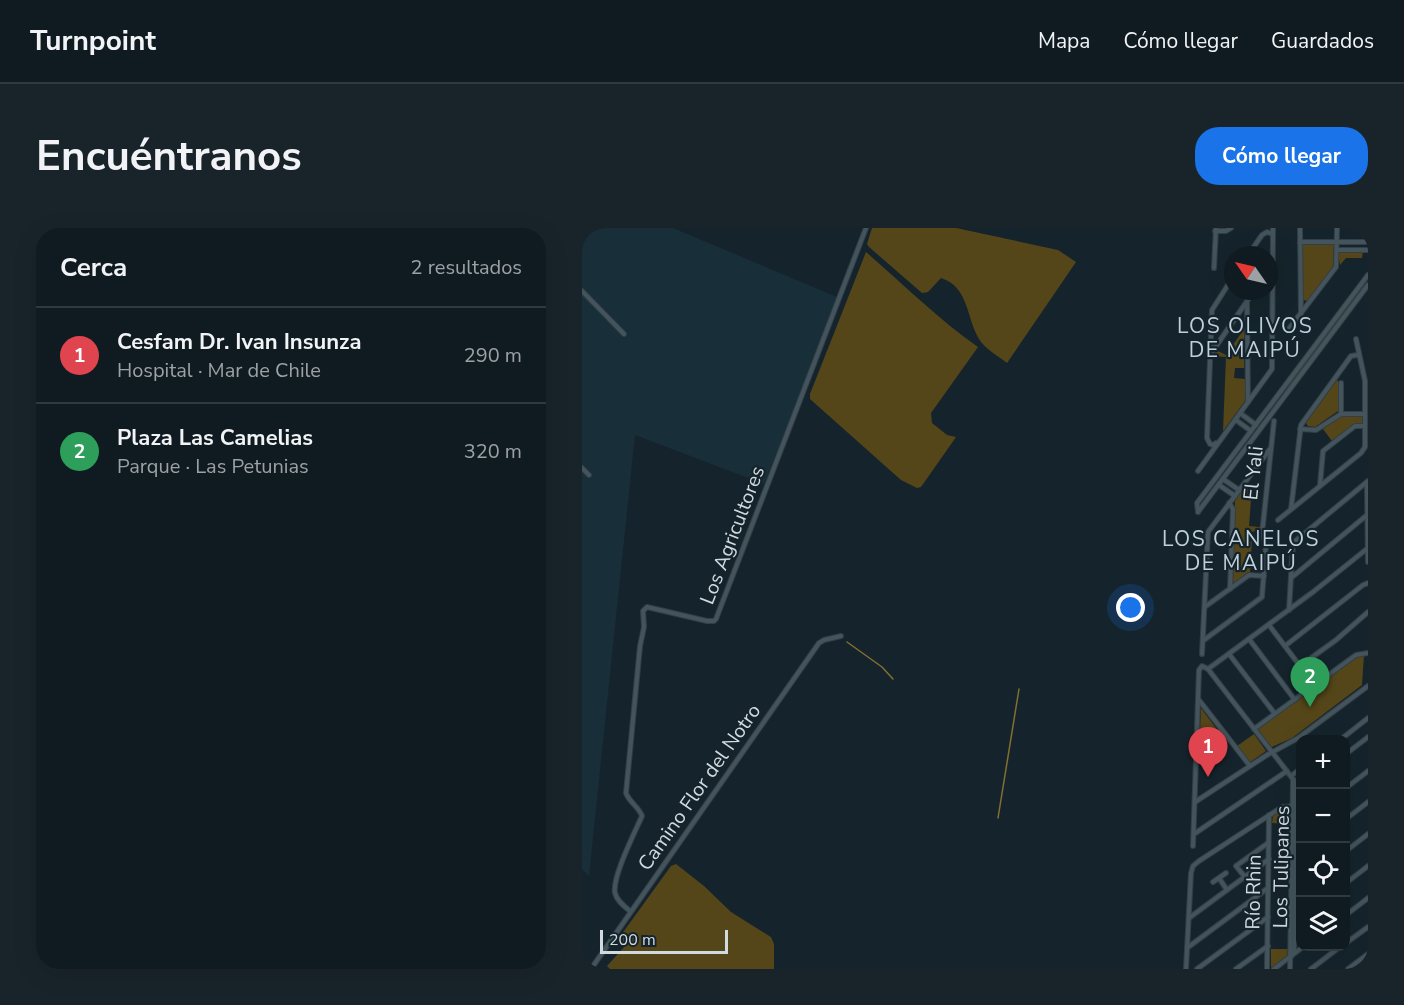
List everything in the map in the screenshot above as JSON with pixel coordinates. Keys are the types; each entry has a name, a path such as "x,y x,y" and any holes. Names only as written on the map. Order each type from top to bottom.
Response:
{"street":[{"name":"Los Agricultores","path":"630,911 619,901 615,886 642,814 628,799 626,793 640,645 644,627 643,611 647,607 707,621 716,619 866,228"},
{"path":"1214,268 1215,230 1226,231 1231,228"},
{"path":"1272,246 1273,228"},
{"path":"1300,228 1301,314"},
{"path":"1288,330 1336,267 1337,228"},
{"path":"1254,246 1262,235 1268,232 1272,234"},
{"path":"1300,242 1368,242"},
{"path":"1337,250 1368,250"},
{"path":"1368,275 1197,503 1198,513 1368,285"},
{"path":"1217,443 1210,444 1207,438 1212,310 1224,290"},
{"path":"582,291 624,334"},
{"path":"1198,471 1272,369 1271,300"},
{"path":"1247,302 1248,402"},
{"path":"1211,354 1247,302"},
{"path":"1278,520 1361,453 1365,447 1365,381 1356,339"},
{"path":"1291,509 1300,429 1303,422 1351,356 1358,355"},
{"path":"1341,382 1341,414"},
{"path":"1282,390 1287,393"},
{"path":"1240,413 1256,425"},
{"path":"1300,429 1316,430 1341,414 1366,415"},
{"path":"1236,420 1251,431"},
{"name":"El Yali","path":"1204,640 1260,598 1262,594 1266,544 1262,534 1274,421"},
{"path":"1320,486 1323,451 1355,426 1365,426"},
{"path":"1202,654 1207,535 1271,448"},
{"path":"1236,451 1241,455"},
{"path":"582,468 589,475"},
{"path":"1223,479 1239,490"},
{"path":"1368,482 1368,562"},
{"path":"1288,610 1293,543 1368,482"},
{"path":"1219,485 1235,496"},
{"path":"1229,503 1233,509 1230,589"},
{"path":"1290,578 1367,515"},
{"path":"1208,669 1368,548"},
{"path":"1205,607 1249,575 1263,576"},
{"path":"1285,646 1368,583"},
{"path":"1300,666 1368,612"},
{"path":"1269,625 1314,686"},
{"name":"Camino Flor del Notro","path":"591,969 819,643 841,636"},
{"path":"1249,639 1295,700"},
{"path":"1254,729 1356,655 1368,653"},
{"path":"1229,654 1275,714"},
{"name":"Los Tulipanes","path":"1198,699 1199,670 1202,666 1208,669 1296,783"},
{"path":"1195,802 1303,735 1368,686"},
{"path":"1198,699 1250,766"},
{"path":"1193,846 1198,699"},
{"path":"1346,735 1368,718"},
{"path":"1350,751 1368,737"},
{"path":"1193,834 1287,771"},
{"path":"1350,785 1368,771"},
{"path":"1292,777 1296,773"},
{"name":"Los Tulipanes","path":"1290,969 1294,949 1296,822 1292,806 1292,777"},
{"path":"1350,816 1368,802"},
{"path":"1185,969 1191,873 1195,864 1282,807 1292,806"},
{"name":"Río Rhin","path":"1268,969 1269,815"},
{"path":"1350,848 1368,834"},
{"path":"1245,877 1236,866 1269,843"},
{"path":"1189,919 1269,859"},
{"path":"1350,880 1368,866"},
{"path":"1214,882 1226,873"},
{"path":"1219,879 1227,890"},
{"path":"1187,948 1269,888"},
{"name":"Los Tulipanes","path":"1293,922 1296,897"},
{"path":"1350,912 1368,898"},
{"path":"1197,969 1268,917"},
{"path":"1350,941 1368,927"},
{"path":"1236,969 1268,946"},
{"path":"1274,969 1298,951"},
{"path":"1311,969 1334,951"},
{"path":"1347,969 1368,954"}],"shaded area":[{"path":"582,228 673,228 837,297 764,484 635,435 589,876 582,869"},
{"path":"872,228 956,228 1058,250 1076,262 1007,363 979,339 966,304 957,288 941,278 928,292 922,293 869,247 867,244"},
{"path":"1331,243 1334,245 1333,267 1308,301 1303,300 1302,244"},
{"path":"1341,251 1363,251 1362,258 1346,258 1340,265 1338,255"},
{"path":"866,252 935,313 978,347 931,413 932,423 947,435 956,437 921,487 917,488 901,480 810,399"},
{"path":"1365,282 1289,387 1287,386"},
{"path":"1244,329 1244,368 1235,368 1234,378 1245,379 1245,401 1223,431 1226,357 1213,356 1216,350 1226,355"},
{"path":"1337,380 1339,382 1338,411 1315,427 1308,426 1306,423"},
{"path":"1342,416 1362,417 1362,424 1353,425 1332,441 1323,429"},
{"path":"1247,483 1252,486 1249,526 1260,527 1260,530 1248,533 1249,539 1252,539 1250,573 1233,583 1235,501"},
{"path":"1364,655 1362,685 1292,738 1267,749 1254,732 1256,730 1357,656"},
{"path":"1201,708 1224,739 1199,756"},
{"path":"1254,734 1266,751 1249,763 1237,746"},
{"path":"1289,808 1288,824 1272,823 1273,816 1282,809"},
{"path":"676,864 704,886 731,912 771,937 774,944 774,969 610,969 607,966 625,946 621,935 671,866"},
{"path":"1271,949 1288,949 1287,957 1273,968 1271,967"}],"waterway":[{"path":"847,642 882,667 893,679"},
{"path":"998,818 1019,689"}],"place":[{"name":"Plaza Las Camelias","path":"1310,707"},
{"name":"Cesfam Dr. Ivan Insunza","path":"1208,777"}],"district":[{"name":"LOS OLIVOS DE MAIPÚ","path":"1245,338"},
{"name":"LOS CANELOS DE MAIPÚ","path":"1241,551"}]}
